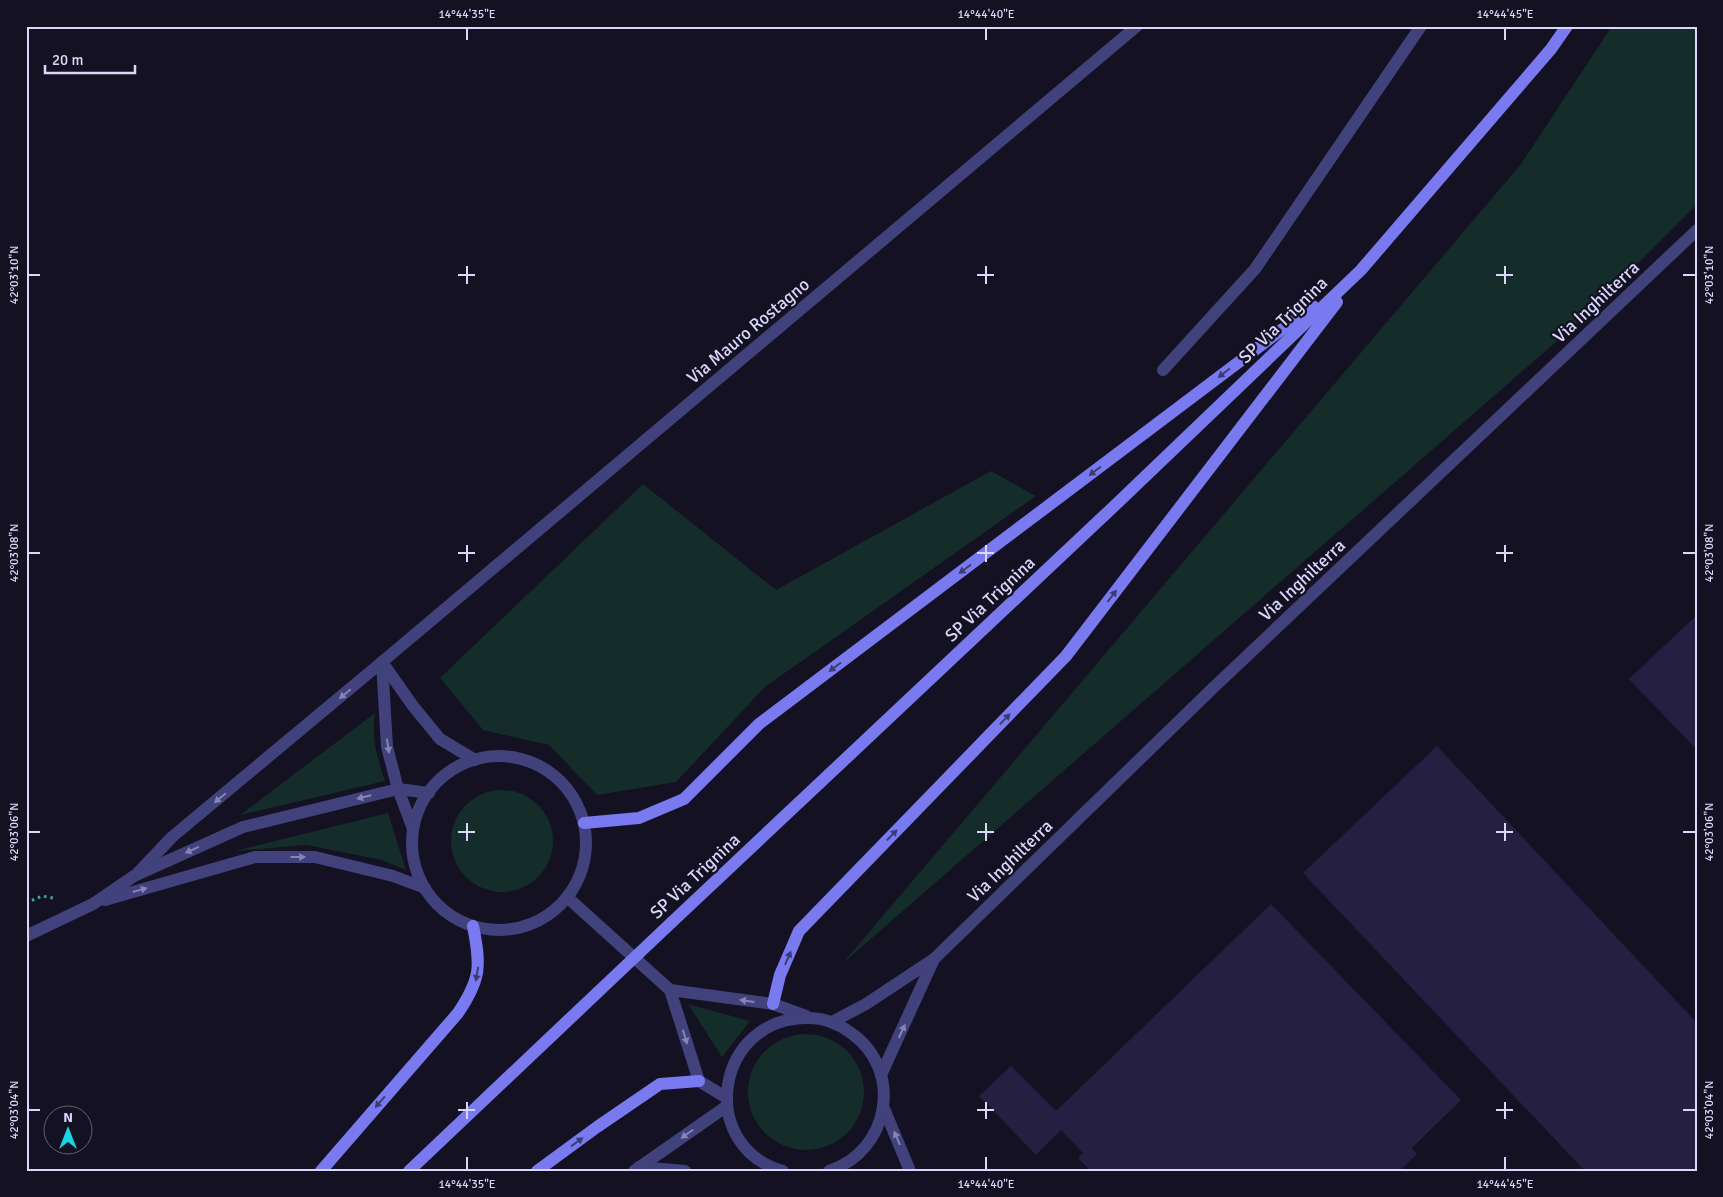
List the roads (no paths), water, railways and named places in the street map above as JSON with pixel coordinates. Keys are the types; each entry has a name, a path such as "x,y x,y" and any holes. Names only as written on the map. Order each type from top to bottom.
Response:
{"main road":[{"name":"SP Via Trignina","path":"409,1171 1109,511 1361,270 1551,49 1568,26"},
{"path":"584,823 640,818 684,799 759,724 1361,270"},
{"path":"773,1004 780,975 799,932 1066,656 1361,270"},
{"path":"321,1171 458,1013 470,996 478,977 479,954 473,926"},
{"path":"537,1171 660,1084 698,1081"}],"street":[{"name":"Via Mauro Rostagno","path":"134,876 172,837 1137,26"},
{"path":"1163,370 1255,269 1421,26"},
{"name":"Via Inghilterra","path":"832,1022 866,1004 934,959 1213,688 1697,230"},
{"path":"382,662 413,706 440,739 475,760"},
{"path":"382,662 387,747 398,789 413,829"},
{"path":"493,757 510,758 527,761 543,768 557,778 569,791 578,806 584,823 586,838 584,862 576,884 567,897 555,910 540,919 524,926 507,930 490,930 473,926 459,920 446,911 425,888 414,860 412,845 413,829 417,816 429,793 449,772 475,760 493,757"},
{"path":"26,936 93,904 134,876 243,827 398,789 429,793"},
{"path":"93,904 255,857 315,857 393,876 425,888"},
{"path":"567,897 670,990 698,1081 727,1102"},
{"name":"Via Inghilterra","path":"881,1075 934,959"},
{"path":"670,990 773,1004 811,1018 832,1022 863,1043 876,1061 881,1075 884,1090 884,1106 876,1129 863,1150 835,1170"},
{"path":"783,1171 762,1162 749,1151 739,1138 731,1123 727,1102 728,1082 732,1066 740,1052 751,1040 778,1022 794,1018 811,1018"},
{"path":"636,1169 727,1102"},
{"path":"884,1106 910,1171"},
{"path":"636,1169 685,1171"}]}
